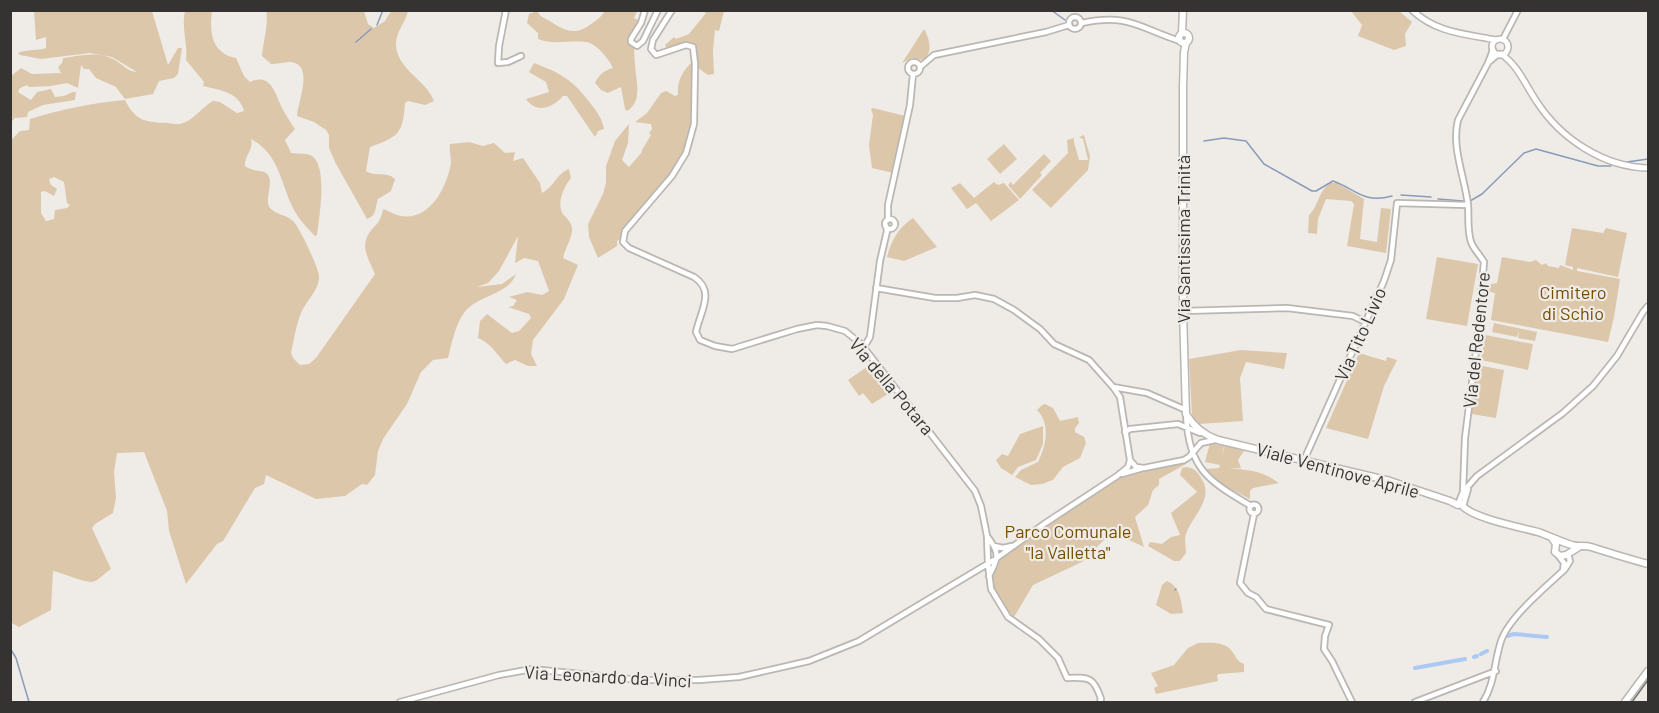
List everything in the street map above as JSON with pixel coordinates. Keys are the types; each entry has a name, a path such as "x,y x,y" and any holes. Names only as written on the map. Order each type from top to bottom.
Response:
{"main road":[{"name":"Via Santissima Trinità","path":"1184,10 1183,311 1186,412"},
{"path":"1412,10 1439,28 1453,33 1500,39 1507,43 1508,48 1506,52 1500,54"},
{"path":"1483,38 1492,49 1512,63 1544,112 1573,141 1610,160 1648,168"},
{"path":"1492,49 1500,39"},
{"name":"Viale Ventinove Aprile","path":"1186,412 1206,435 1218,440 1390,481 1450,501 1509,525 1551,537 1558,543"},
{"path":"1583,546 1564,556 1558,555 1555,550 1558,543 1565,541 1569,544 1588,545 1648,564"},
{"path":"1569,544 1569,553"},
{"path":"1625,702 1648,671"}],"street":[{"path":"506,10 498,63 508,62 521,56"},
{"path":"645,10 641,23 631,39 631,42 637,46 643,42 658,10"},
{"name":"Via della Potara","path":"672,10 652,40 651,49 656,55 682,46 693,47 695,76 693,132 681,164 626,229 623,242 628,248 694,277 703,285 706,290 706,300 696,332 700,340 732,350 778,334 817,325 845,331 865,347 972,486 981,506 987,536 991,589 1008,617 1050,649 1061,663 1067,678 1090,679 1100,694 1100,702"},
{"path":"1500,39 1518,10"},
{"path":"1069,25 1074,16 1082,23"},
{"path":"1069,25 1077,29 1082,23 1107,19 1124,20 1170,38 1183,38"},
{"path":"913,74 918,72 920,66 934,54 1046,32 1069,25"},
{"path":"1488,63 1492,49"},
{"path":"1488,63 1500,54"},
{"path":"913,74 908,70 910,63 916,62 920,66"},
{"name":"Via del Redentore","path":"1460,505 1467,484 1465,438 1477,344 1484,262 1474,249 1470,238 1467,201 1458,148 1457,122 1488,63"},
{"path":"884,237 892,221 888,205 910,105 913,74"},
{"name":"Via Tito Livio","path":"1304,460 1391,260 1397,203 1467,201"},
{"path":"865,347 870,337 879,265 887,231 886,222 892,221"},
{"path":"878,287 935,298 975,295 994,299 1040,329 1054,345 1089,360 1113,387 1122,404 1130,460 1136,466 1144,468"},
{"path":"1460,505 1467,484 1563,413 1593,386 1606,371 1648,306"},
{"path":"1183,311 1287,308 1353,316 1365,322"},
{"path":"1113,387 1147,393 1186,412 1178,424 1130,429 1125,432"},
{"name":"Via Santissima Trinità","path":"1186,412 1187,427 1198,465"},
{"name":"Viale Ventinove Aprile","path":"1178,424 1206,435"},
{"path":"1218,440 1207,440 1201,443 1185,459 1198,465 1211,481 1242,501 1252,512 1240,576 1242,587 1266,609 1329,625 1324,649 1352,702"},
{"name":"Via Leonardo da Vinci","path":"1117,476 1185,459"},
{"name":"Via Leonardo da Vinci","path":"400,702 499,675 532,669 669,681 739,677 802,663 859,641 988,564 1117,476 1128,467 1130,460"},
{"name":"Via della Potara","path":"987,536 995,546 996,559"},
{"path":"989,577 996,559 987,552 992,546 1003,548 1015,546"},
{"name":"Via Leonardo da Vinci","path":"993,568 1005,553"},
{"path":"1483,702 1496,671 1501,641 1531,601 1570,561 1569,553"},
{"path":"1558,555 1564,563 1563,570"},
{"path":"1415,702 1496,671"},
{"path":"1476,679 1489,676 1493,681"}],"green space":[{"path":"34,11 152,11 168,65 178,48 182,48 178,74 174,78 159,81 153,94 125,99 116,87 96,78 89,69 84,69 81,65 78,88 67,83 51,86 29,87 27,85 20,88 18,92 31,100 37,92 51,89 55,97 76,92 75,100 43,105 28,112 27,117 15,118 11,122 11,76 21,68 32,74 61,73 58,67 63,58 93,54 111,58 137,72 112,57 90,53 41,59 20,55 18,53 46,48 46,37 36,40"},
{"path":"185,11 212,11 211,27 217,47 228,56 236,58 244,76 250,82 263,80 268,82 295,129 285,140 291,153 310,155 316,160 319,168 321,204 315,236 294,210 273,159 251,139 252,143 245,162 248,168 264,172 269,176 268,204 270,208 294,222 318,271 319,281 301,313 291,353 300,365 309,364 316,358 375,274 367,256 365,242 380,219 383,209 399,215 411,216 429,208 441,192 451,163 450,144 469,142 483,146 494,143 505,153 515,152 513,161 523,158 540,183 542,193 569,169 571,178 564,190 560,205 563,214 571,223 572,231 563,258 578,265 564,299 533,340 531,354 537,366 528,366 515,360 506,364 490,346 478,338 480,321 487,314 512,333 519,331 531,318 529,314 508,307 513,306 517,300 509,297 527,292 542,295 549,291 538,261 524,258 515,263 518,236 499,271 488,283 477,287 502,284 516,274 512,281 500,291 477,302 464,313 454,334 448,358 433,360 421,372 407,404 383,439 378,451 375,475 367,485 362,484 345,496 316,499 266,475 264,484 255,488 223,541 217,544 186,584 169,531 167,511 144,452 117,453 114,472 116,498 113,513 92,528 111,569 91,582 53,571 51,610 19,627 10,622 11,140 20,131 29,130 30,119 113,101 125,100 133,113 142,119 176,124 187,121 213,101 220,102 237,113 244,111 233,96 203,86 204,82 186,60","holes":["54,177 64,182 67,203 70,205 67,208 55,210 54,219 46,221 41,213 41,192 45,191 54,196 57,189 51,185 49,179"]},
{"path":"266,11 364,11 368,24 374,28 385,21 391,11 408,11 397,36 398,54 407,69 425,87 434,101 425,105 408,101 405,103 403,122 397,133 370,147 366,171 388,175 395,179 391,191 378,199 370,218 367,219 335,162 329,148 329,135 326,130 314,122 297,116 303,86 302,70 291,62 271,64 262,56"},
{"path":"537,11 559,27 574,31 585,28 605,11 637,11 634,18 642,22 631,36 637,90 632,107 627,111 625,109 621,87 608,93 601,90 595,83 602,73 613,68 594,45 580,41 550,42 538,39 538,33 527,23 529,14"},
{"path":"702,11 724,11 719,31 715,30 714,74 708,75 698,68 695,45 687,44 667,49 665,45 674,37 676,39 689,34 706,13"},
{"path":"1351,11 1399,11 1412,22 1405,34 1406,46 1394,50 1358,36 1362,25"},
{"path":"924,29 930,46 928,54 923,60 912,58 902,63"},
{"path":"693,61 694,112 692,133 685,154 671,176 625,227 621,238 617,241 617,246 598,258 589,237 588,224 603,194 606,183 606,166 615,141 629,124 628,143 622,160 629,167 642,152 652,129 651,124 635,122 647,113 661,93 666,91 675,96 678,95 681,77"},
{"path":"534,63 559,74 572,83 597,113 604,129 598,131 595,137 567,96 563,96 554,104 544,108 530,104 526,99 549,92 546,82 529,72"},
{"path":"871,109 905,116 893,173 872,168 869,145 873,115"},
{"path":"1084,135 1090,156 1088,170 1051,208 1032,190 1068,153 1067,140 1074,138 1079,160 1088,160 1083,139 1079,137"},
{"path":"1004,144 1017,159 1000,174 987,159"},
{"path":"1044,154 1051,161 1040,173 1042,175 1020,199 1008,185 1011,182 1013,185"},
{"path":"994,182 998,185 1004,183 1019,200 991,221 976,203 967,209 951,188 960,183 974,198"},
{"path":"1331,183 1337,183 1364,199 1360,239 1377,242 1381,208 1391,209 1386,253 1347,246 1354,204 1351,201 1326,199 1318,219 1317,234 1308,233 1309,215 1323,190"},
{"path":"913,218 937,247 904,261 887,257 896,234"},
{"name":"Cimitero di Schio","path":"1572,228 1603,233 1606,228 1627,233 1618,277 1577,268 1577,271 1620,279 1608,342 1491,320 1495,293 1486,291 1487,285 1497,283 1502,257 1530,262 1536,260 1542,265 1546,263 1548,266 1559,268 1560,265 1573,270 1573,267 1565,265"},
{"path":"1437,257 1478,264 1467,326 1426,319"},
{"path":"1494,323 1537,332 1535,341 1518,338 1519,330 1517,337 1492,332"},
{"path":"1485,335 1533,344 1528,370 1481,360"},
{"path":"1241,350 1287,353 1284,369 1246,362 1240,378 1243,421 1199,424 1192,416 1189,359"},
{"path":"1359,353 1386,361 1387,357 1397,360 1384,386 1368,439 1326,428"},
{"path":"871,364 891,392 872,404 863,393 859,396 848,380"},
{"path":"1477,365 1504,370 1496,418 1471,414"},
{"path":"1045,404 1053,408 1060,421 1078,417 1079,423 1075,432 1084,437 1086,443 1080,458 1063,467 1053,480 1031,485 1015,477 1021,470 1038,462 1041,456 1046,428 1037,410"},
{"path":"1043,426 1043,444 1036,460 1018,467 1012,475 1001,468 996,460 1002,454 1008,456 1020,434"},
{"path":"1210,443 1224,446 1221,459 1225,445 1244,451 1238,460 1241,468 1228,469 1255,472 1279,483 1253,488 1250,491 1250,499 1219,483 1206,469 1219,468 1220,465 1205,462"},
{"name":"Parco Comunale \"la Valletta\"","path":"1185,461 1186,464 1159,479 1159,485 1153,490 1148,505 1135,517 1144,547 1112,532 1082,562 1033,585 1014,617 1000,602 992,579 998,563 1005,555 1116,478"},
{"path":"1186,467 1198,473 1205,485 1206,493 1186,534 1186,553 1180,561 1174,561 1148,546 1150,542 1162,544 1171,537 1180,535 1171,513 1197,492 1180,475 1182,468"},
{"path":"1167,581 1177,590 1183,613 1171,614 1156,605 1162,585"},
{"path":"1198,643 1216,643 1228,647 1244,664 1244,672 1219,674 1217,675 1218,681 1156,694 1154,688 1158,686 1151,673 1174,665 1188,648"}],"waterway":[{"path":"377,25 383,10"},
{"path":"1051,10 1065,20"},
{"path":"356,42 371,29"},
{"path":"1204,141 1224,138 1246,141 1264,164 1312,191 1333,181 1367,197 1392,196"},
{"path":"1470,201 1482,194 1524,153 1536,149 1598,166 1611,166"},
{"path":"1627,162 1648,159"},
{"path":"1401,195 1431,197"},
{"path":"1438,199 1463,201"},
{"path":"1507,636 1514,634 1547,637"},
{"path":"10,648 16,658 29,702"},
{"path":"1481,654 1487,651"},
{"path":"1415,668 1465,659"}],"railway":[{"path":"1632,702 1648,680"}]}
